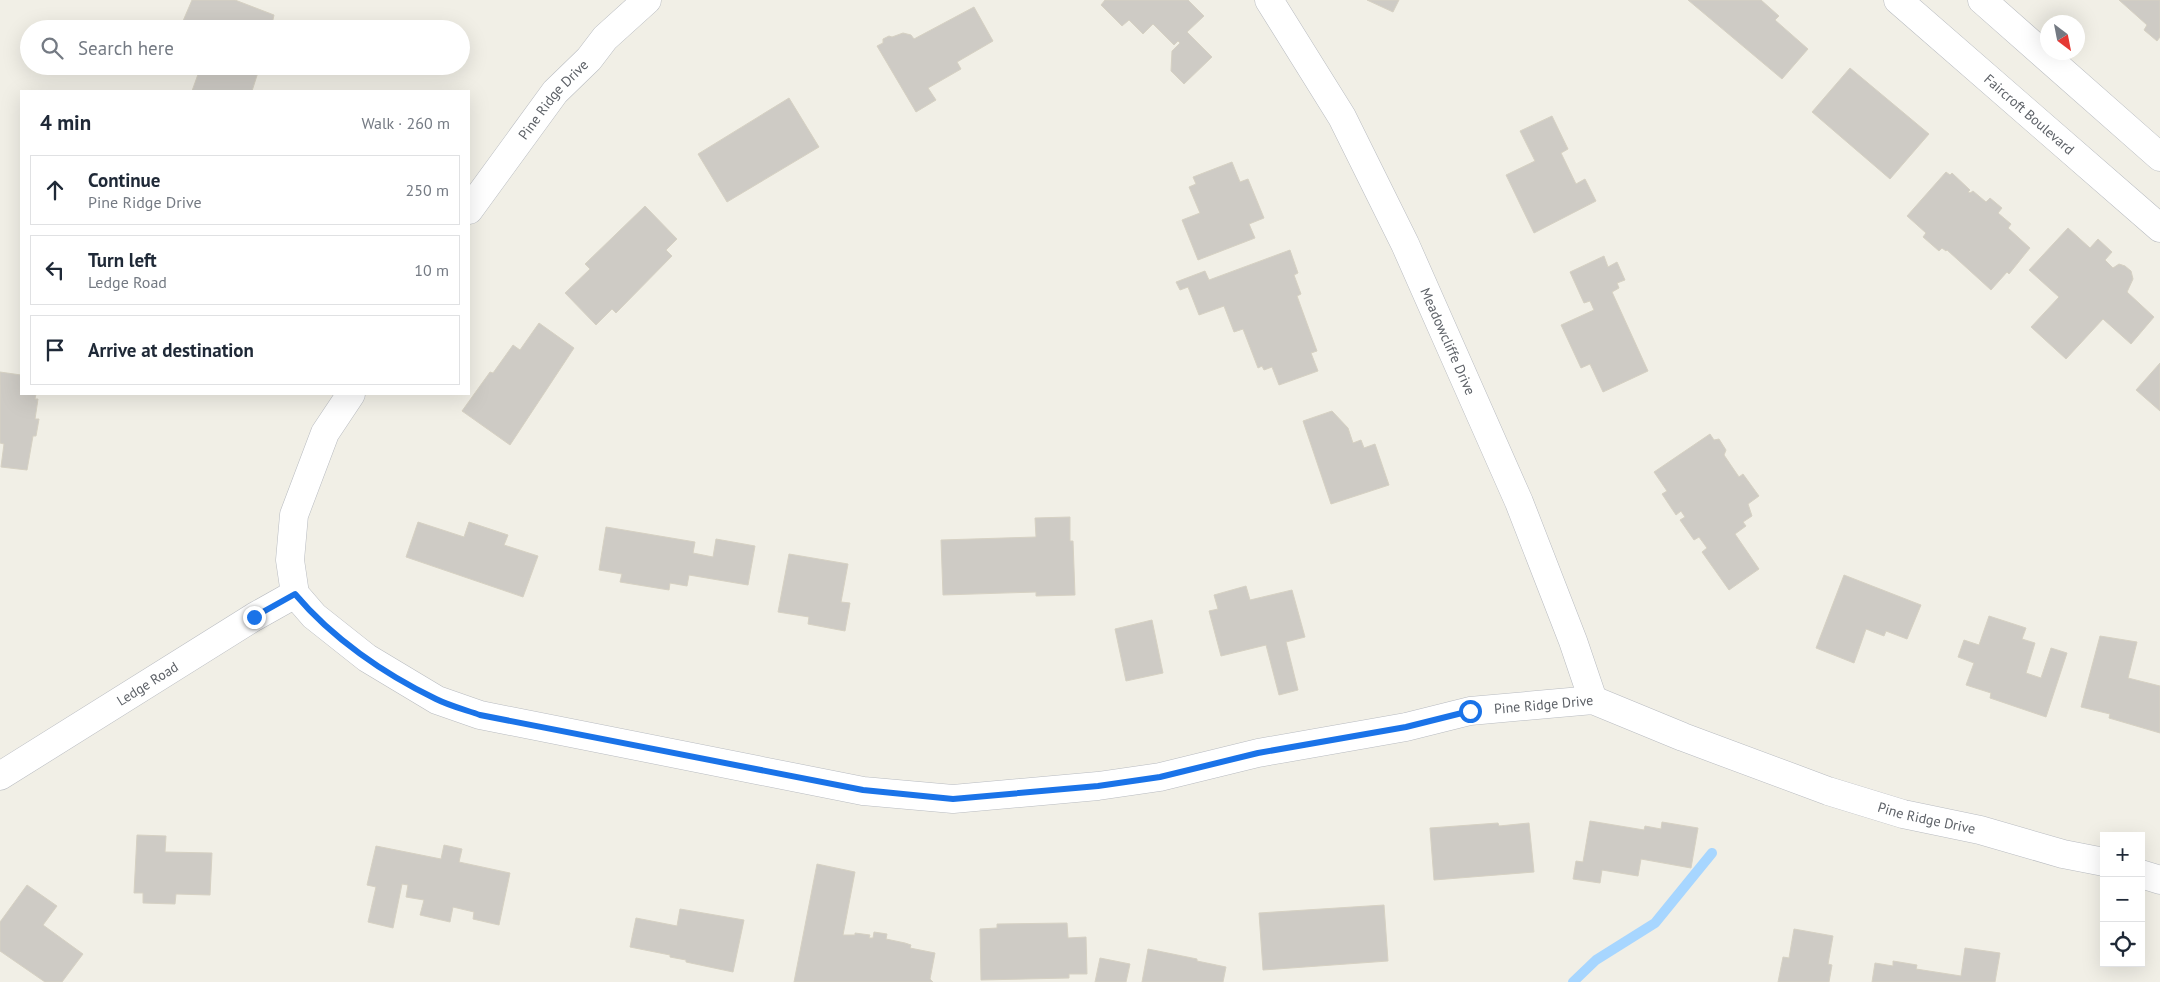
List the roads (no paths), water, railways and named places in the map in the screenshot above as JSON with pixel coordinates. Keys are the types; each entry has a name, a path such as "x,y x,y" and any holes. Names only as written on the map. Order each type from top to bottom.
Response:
{"street":[{"name":"Pine Ridge Drive","path":"470,209 555,92 589,59 605,38 647,0"},
{"name":"Meadowcliffe Drive","path":"1270,0 1342,117 1405,244 1519,502 1573,642 1593,700"},
{"name":"Faircroft Boulevard","path":"1898,0 2160,228"},
{"path":"1982,0 2160,157"},
{"path":"295,594 290,560 294,516 325,434 350,395"},
{"name":"Pine Ridge Drive","path":"295,594 314,616 367,658 438,700 480,715 863,790 953,799 1098,786 1160,777 1258,753 1406,727 1470,711 1593,700 1692,740 1828,791 1903,814 1980,830 2063,854 2100,861"},
{"name":"Ledge Road","path":"0,776 254,617 295,594"},
{"path":"2145,875 2160,880"}],"waterway":[{"path":"1573,982 1596,960 1655,923 1712,853"}]}
